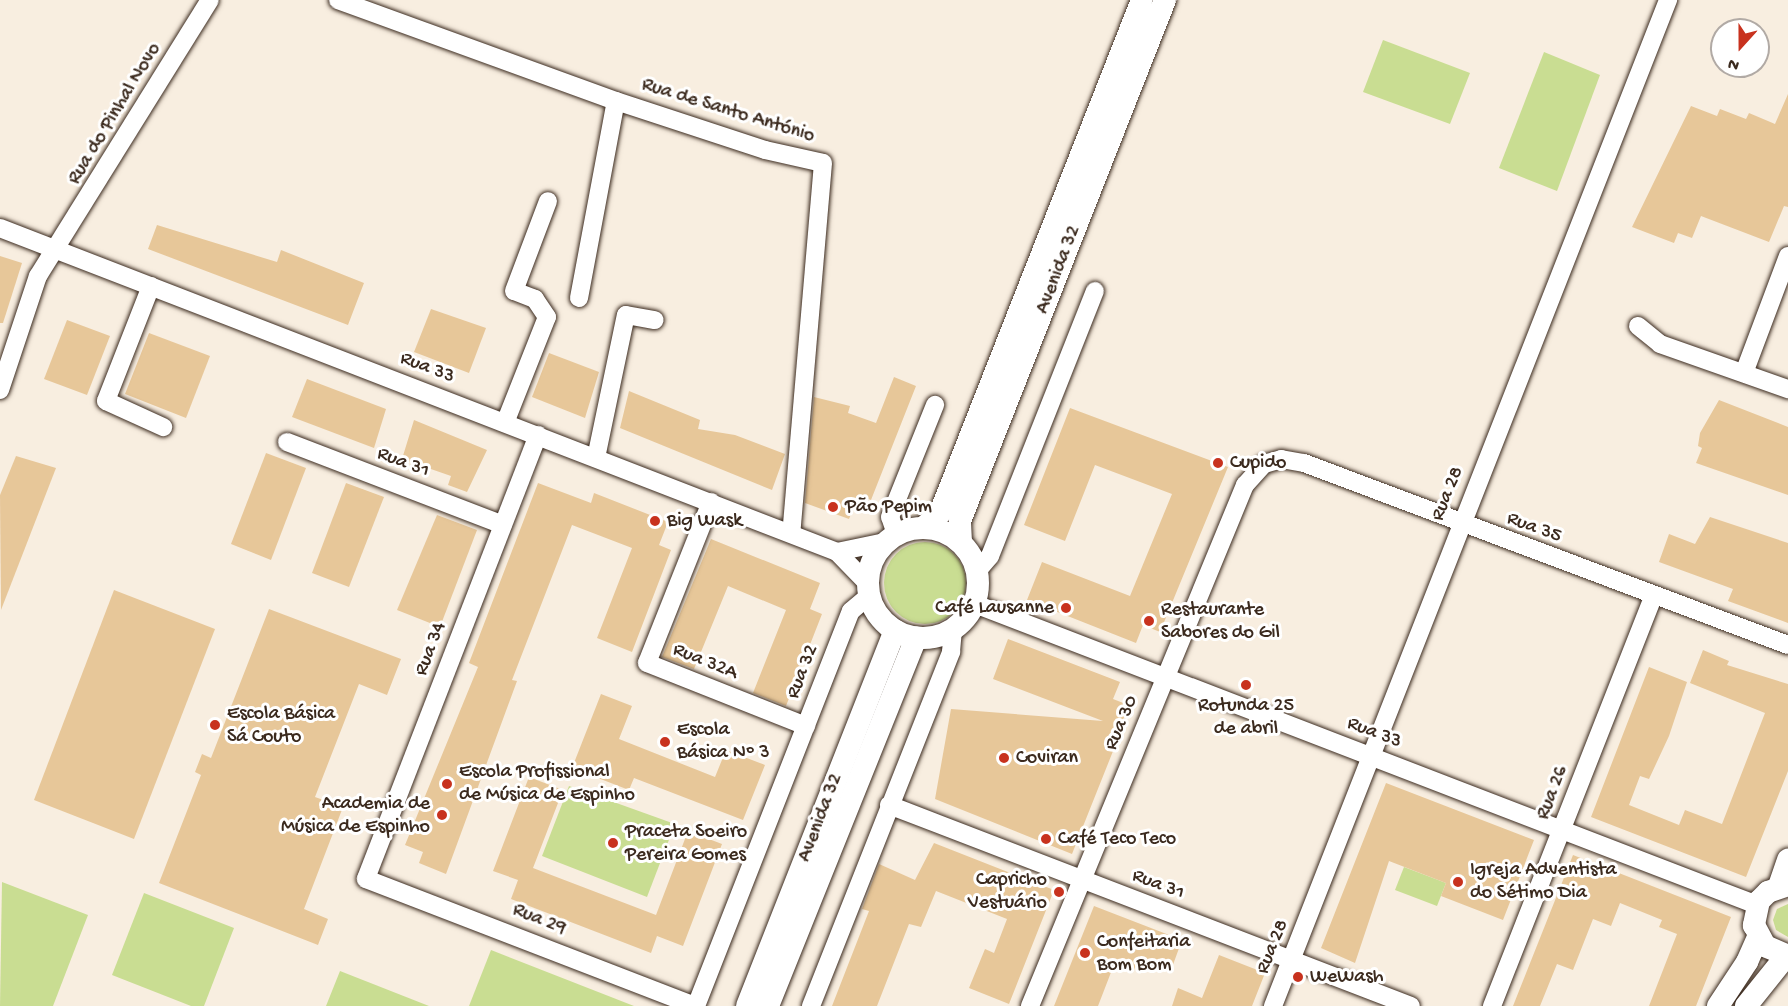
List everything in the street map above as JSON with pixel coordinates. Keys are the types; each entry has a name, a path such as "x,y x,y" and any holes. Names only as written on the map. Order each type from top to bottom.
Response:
{"main road":[{"name":"Avenida 32","path":"924,527 940,513 1142,0"},
{"name":"Avenida 32","path":"961,542 960,522 1165,0"},
{"path":"924,527 961,542 978,570 975,604 953,629 905,634 875,609 869,590 873,561 890,538 924,527"},
{"name":"Avenida 32","path":"747,1006 905,634"},
{"name":"Avenida 32","path":"768,1006 905,634"},
{"path":"1718,1006 1758,937 1757,905 1783,885 1788,860"},
{"path":"1746,1006 1787,956 1765,946 1758,937"}],"street":[{"name":"Rua do Pinhal Novo","path":"0,390 38,276 54,248 70,231 210,0"},
{"name":"Rua de Santo António","path":"338,0 616,100 765,150 823,163 791,533"},
{"name":"Rua 28","path":"1273,1006 1372,756 1460,524 1668,0"},
{"path":"579,298 616,100"},
{"path":"505,423 547,317 535,299 514,291 548,201"},
{"name":"Rua 33","path":"0,228 837,552 869,590"},
{"path":"1744,373 1788,256"},
{"path":"151,286 106,401 163,427"},
{"path":"978,570 990,556 1095,291"},
{"path":"596,458 626,315 655,320"},
{"path":"1638,326 1660,344 1788,389"},
{"path":"837,552 890,538 890,517 935,405"},
{"name":"Rua 34","path":"366,879 538,435"},
{"name":"Rua 31","path":"287,442 503,525"},
{"name":"Rua 35","path":"1264,464 1281,459 1304,463 1460,524 1788,645"},
{"name":"Rua 30","path":"1030,1006 1245,485 1264,464"},
{"name":"Rua 32A","path":"711,502 647,663 806,726"},
{"name":"Rua 32","path":"695,1006 851,611 869,590"},
{"name":"Rua 26","path":"1492,1006 1563,831 1654,595"},
{"name":"Rua 33","path":"975,604 1757,905"},
{"path":"811,1006 951,652 953,629"},
{"name":"Rua 31","path":"889,805 1411,1006"},
{"name":"Rua 29","path":"366,879 695,1006"}],"green space":[{"path":"1383,40 1470,73 1450,124 1363,92"},
{"path":"1544,52 1600,75 1557,191 1499,168"},
{"path":"917,542 933,542 948,549 959,560 966,575 963,599 954,612 933,624 917,624 902,617 891,606 884,591 884,575 891,560 902,549"},
{"name":"Praceta Soeiro Pereira Gomes","path":"569,786 675,824 647,897 542,856"},
{"path":"1404,867 1446,883 1437,906 1395,890"},
{"path":"2,882 88,915 53,1006 0,1006"},
{"path":"144,893 234,928 204,1006 191,1006 112,975"},
{"path":"1788,904 1788,937 1776,930 1773,920 1777,909"},
{"path":"491,950 634,1006 469,1006"},
{"path":"340,971 429,1006 326,1006"}],"building":[{"path":"1788,94 1788,207 1784,206 1769,242 1701,216 1692,238 1678,233 1674,243 1632,227 1691,106 1717,116 1720,109 1746,119 1749,113 1775,124"},
{"path":"157,225 277,262 281,250 364,283 348,325 148,249"},
{"path":"0,256 22,263 3,323 0,323"},
{"path":"431,309 486,328 469,373 414,352"},
{"path":"67,320 110,336 87,395 44,379"},
{"path":"149,333 210,356 186,418 125,394"},
{"path":"549,353 599,372 585,418 532,397"},
{"path":"894,377 916,386 871,500 859,495 849,519 805,503 814,397 850,406 848,413 876,423"},
{"path":"307,379 386,409 374,448 292,417"},
{"path":"629,391 700,420 698,429 735,435 785,454 772,490 620,428"},
{"path":"1719,400 1788,427 1788,495 1696,463 1702,448 1698,446 1700,433"},
{"path":"1070,408 1228,467 1160,632 1143,625 1136,643 1027,600 1042,562 1130,596 1172,494 1095,465 1065,541 1024,525"},
{"path":"414,420 487,450 467,492 448,485 451,476 402,459"},
{"path":"266,453 306,468 271,560 231,544"},
{"path":"16,456 56,468 1,610 0,495"},
{"path":"346,483 384,497 349,587 312,573"},
{"path":"538,483 591,503 594,493 668,522 659,545 671,550 632,652 597,638 632,548 572,525 512,680 517,681 446,874 419,863 423,852 405,845 478,667 469,663"},
{"path":"437,515 477,530 440,627 397,610"},
{"path":"1710,517 1788,543 1788,623 1728,601 1733,589 1659,562 1669,534 1695,544"},
{"path":"711,539 820,583 810,609 822,614 786,706 753,693 786,610 728,586 694,669 662,657"},
{"path":"114,590 215,629 134,839 34,800"},
{"path":"269,609 401,659 387,695 359,684 315,797 343,807 304,909 328,919 318,945 159,883 201,775 195,772 202,754 211,758"},
{"path":"1008,639 1120,682 1113,699 1131,706 1072,854 935,799 951,709 1103,721 993,679"},
{"path":"1703,650 1729,661 1727,665 1788,684 1788,771 1746,877 1591,817 1649,667 1687,682 1669,736 1649,779 1640,776 1629,805 1679,825 1685,810 1722,824 1765,713 1690,683"},
{"path":"601,694 632,706 619,739 715,777 726,750 765,765 743,820 634,778 629,790 572,768"},
{"path":"529,777 563,790 533,868 656,915 688,831 722,844 683,946 657,936 651,953 511,899 518,880 493,871"},
{"path":"1386,783 1534,840 1503,920 1441,896 1446,883 1389,861 1355,963 1321,948"},
{"path":"934,843 1054,890 1009,1004 969,988 985,949 994,953 1007,919 936,891 921,927 909,924 877,1006 832,1006 869,911 862,909 879,864 915,880"},
{"path":"1573,855 1731,917 1696,1006 1649,1006 1677,934 1659,927 1662,920 1620,903 1611,926 1593,919 1573,970 1557,964 1540,1006 1513,1006"},
{"path":"1094,906 1182,940 1170,973 1138,961 1134,970 1115,962 1098,1006 1054,1006"},
{"path":"1219,955 1265,973 1252,1006 1172,1006 1178,988 1202,998"}],"place":[{"name":"Cupido","path":"1218,463"},
{"name":"Pão Pepim","path":"833,507"},
{"name":"Big Wask","path":"655,521"},
{"name":"Café Lausanne","path":"1066,608"},
{"name":"Restaurante Sabores do Gil","path":"1149,621"},
{"name":"Rotunda 25 de abril","path":"1246,685"},
{"name":"Escola Básica Sá Couto","path":"215,725"},
{"name":"Escola Básica Nº 3","path":"665,742"},
{"name":"Coviran","path":"1004,758"},
{"name":"Escola Profissional de Música de Espinho","path":"447,784"},
{"name":"Academia de Música de Espinho","path":"442,815"},
{"name":"Café Teco Teco","path":"1046,839"},
{"name":"Praceta Soeiro Pereira Gomes","path":"613,843"},
{"name":"Igreja Adventista do Sétimo Dia","path":"1458,882"},
{"name":"Capricho Vestuário","path":"1059,892"},
{"name":"Confeitaria Bom Bom","path":"1085,953"},
{"name":"WeWash","path":"1298,977"}]}
